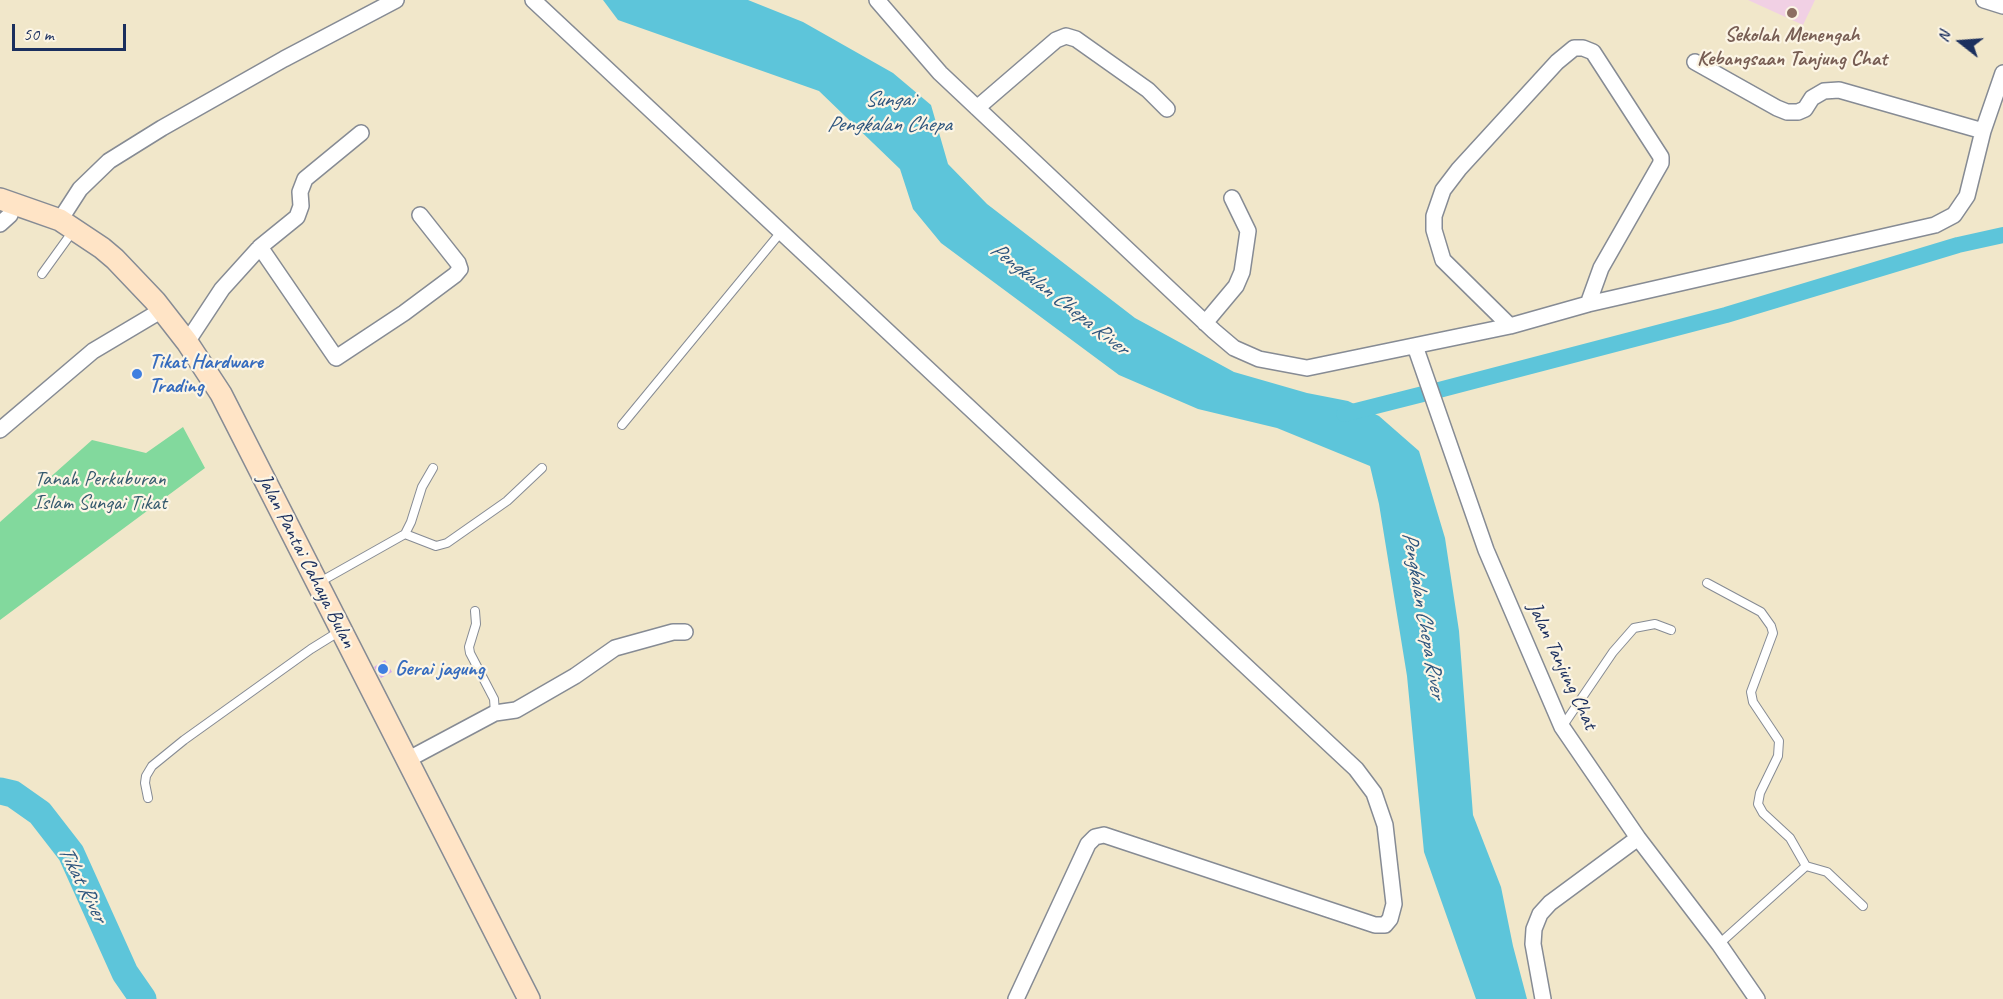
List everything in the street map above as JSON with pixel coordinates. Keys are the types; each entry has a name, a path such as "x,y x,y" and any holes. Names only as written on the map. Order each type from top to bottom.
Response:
{"main road":[{"name":"Jalan Pantai Cahaya Bulan","path":"7,201 67,224 115,259 162,310 187,342 221,394 529,999"}],"street":[{"path":"67,224 80,189 109,161 162,128 284,59 396,0"},
{"path":"533,0 1356,769 1374,793 1385,825 1394,904 1390,919 1385,925 1376,926 1104,835 1095,837 1088,844 1016,999"},
{"path":"1984,0 2003,6"},
{"path":"881,2 940,73 1234,348 1259,359 1306,368 1510,326 1588,304 1935,225 1954,215 1967,196 1983,131 2003,73"},
{"path":"978,108 1056,40 1066,36 1076,39 1148,90 1167,109"},
{"path":"1510,326 1443,260 1434,230 1434,216 1443,190 1460,169 1557,62 1575,48 1593,52 1661,157 1661,163 1601,268 1588,304"},
{"path":"1695,62 1788,112 1805,109 1812,98 1824,91 1839,90 1983,131"},
{"path":"187,342 222,290 260,247 297,217 301,206 300,192 305,179 361,133"},
{"path":"1205,323 1236,286 1242,272 1248,231 1232,198"},
{"path":"0,224 10,215 7,201"},
{"path":"260,247 336,358 404,313 460,269 458,263 420,215"},
{"path":"0,430 93,351 162,310"},
{"name":"Jalan Tanjung Chat","path":"1415,346 1486,550 1562,728 1638,838 1719,944 1757,999"},
{"path":"407,760 495,714 516,710 575,676 615,648 673,632 685,632"},
{"path":"1543,999 1533,944 1534,928 1540,914 1550,903 1638,838"}],"lane":[{"path":"42,274 67,224"},
{"path":"622,425 781,232"},
{"path":"317,583 405,534 422,487 433,468"},
{"path":"405,534 436,546 447,543 507,501 543,468"},
{"path":"1707,583 1761,612 1773,633 1751,692 1753,702 1779,741 1778,756 1760,794 1758,804 1763,813 1790,838 1806,866 1827,873 1863,906"},
{"path":"475,611 476,624 469,647 470,653 494,699 495,714"},
{"path":"1562,728 1613,652 1634,628 1655,624 1671,630"},
{"path":"148,798 146,776 153,766 184,740 341,630"},
{"path":"1719,944 1806,866"}],"shaded area":[{"name":"Sekolah Menengah Kebangsaan Tanjung Chat","path":"1748,0 1815,0 1803,25"}],"green space":[{"name":"Tanah Perkuburan Islam Sungai Tikat","path":"183,427 205,468 0,620 0,522 92,440 146,453"}],"water":[{"name":"Sungai Pengkalan Chepa","path":"603,0 748,0 803,22 893,73 931,105 948,164 987,204 1135,318 1234,372 1307,393 1348,401 1379,416 1419,451 1445,538 1459,631 1473,815 1501,887 1527,999 1476,999 1424,852 1407,676 1379,504 1370,466 1277,428 1198,409 1119,375 941,243 913,209 900,169 819,91 618,20"}],"building":[{"name":"Gerai jagung","path":"385,660 392,672 381,678 374,667"}],"waterway":[{"path":"1439,390 1726,315 1958,245 2003,235"},
{"path":"1344,414 1423,394"},
{"name":"Tikat River","path":"0,791 13,794 40,813 71,853 125,973 143,999"}],"place":[{"name":"Sekolah Menengah Kebangsaan Tanjung Chat","path":"1792,13"},
{"name":"Tikat Hardware Trading","path":"137,374"},
{"name":"Gerai jagung","path":"383,669"}],"water label":[{"name":"Pengkalan Chepa River","path":"1059,299"},
{"name":"Pengkalan Chepa River","path":"1423,615"}]}
